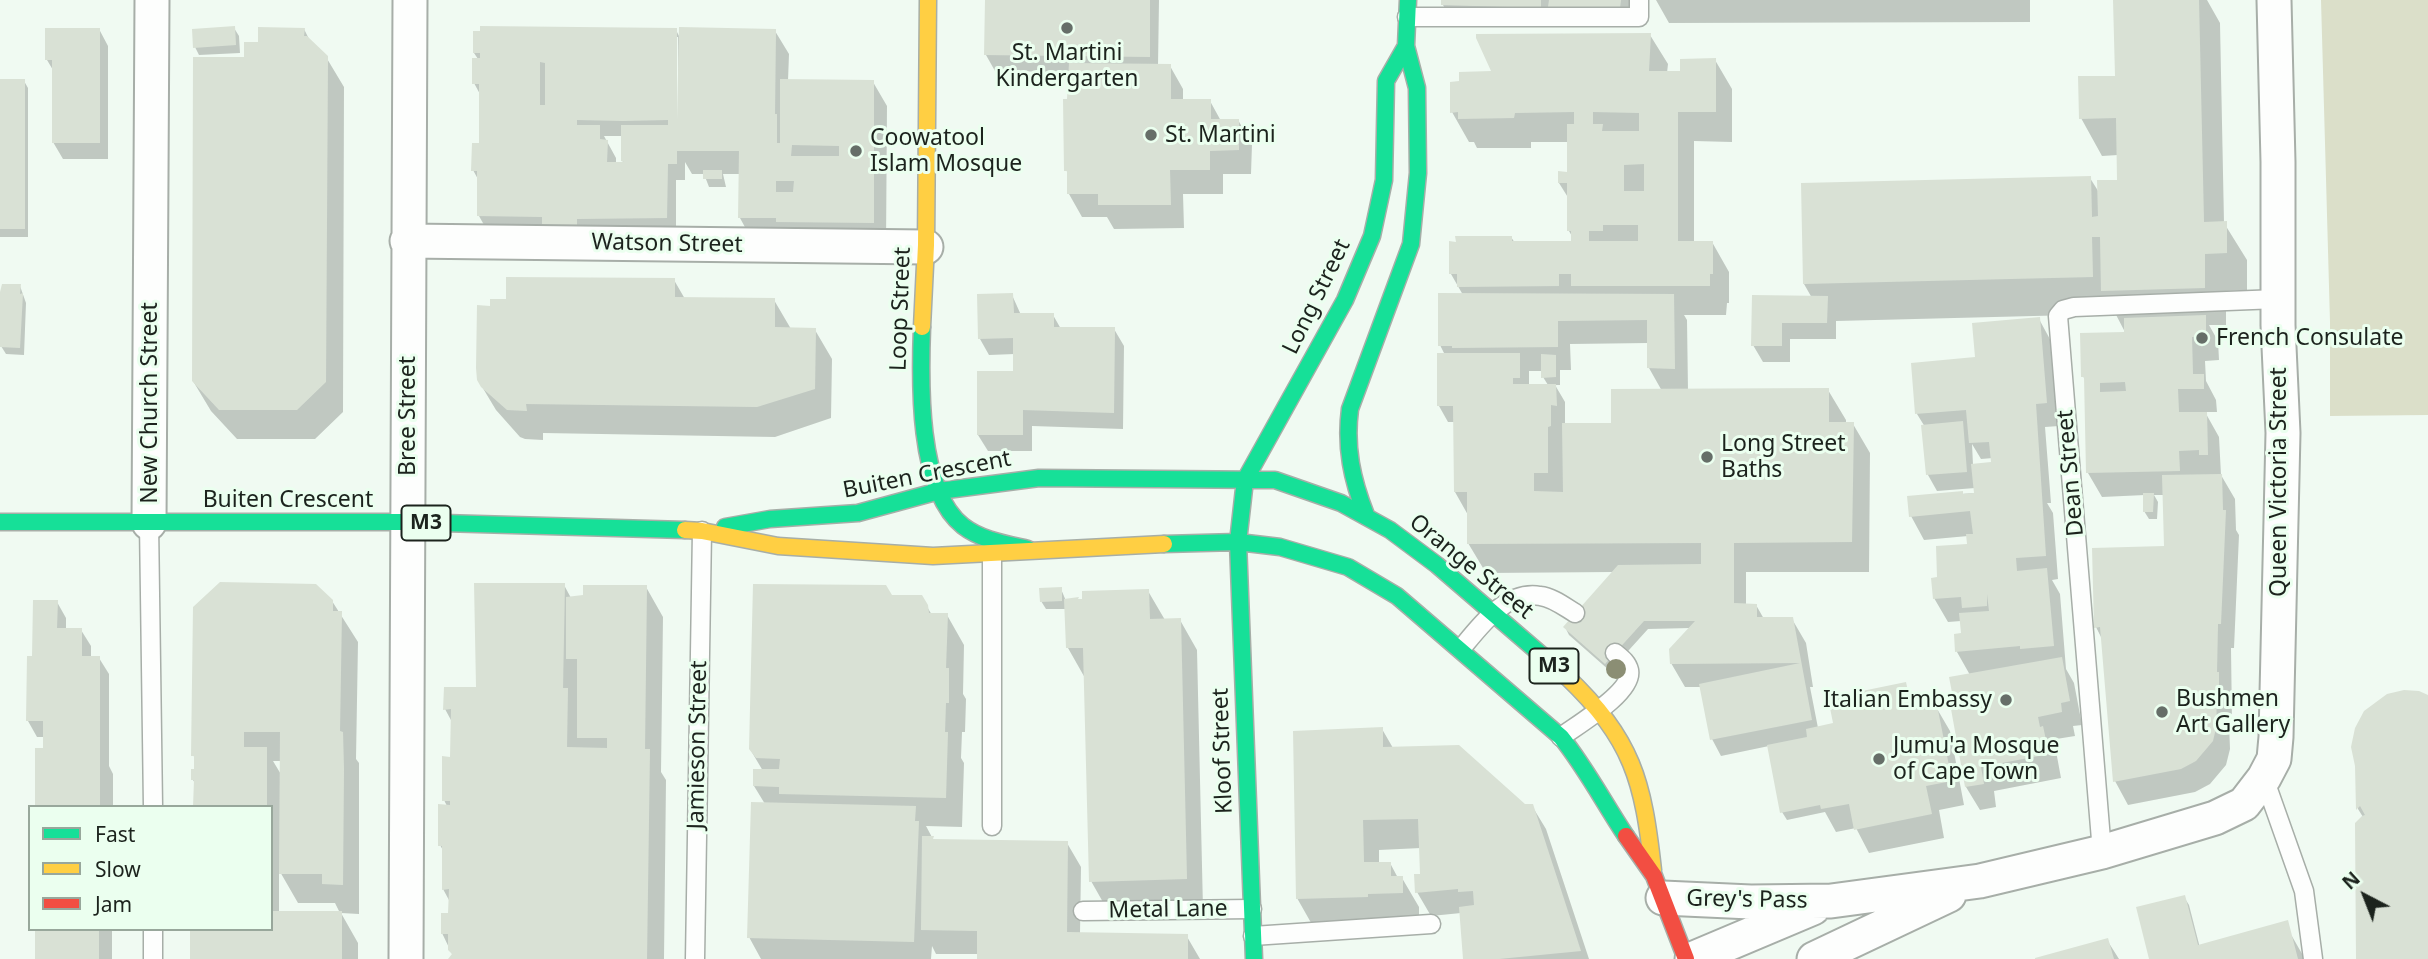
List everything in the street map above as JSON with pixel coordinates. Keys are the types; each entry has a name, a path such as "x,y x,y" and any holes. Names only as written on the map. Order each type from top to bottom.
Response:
{"main road":[{"name":"Loop Street","path":"928,0 926,247 921,408 926,448 939,491 950,513 963,527 983,538 1040,552"},
{"name":"Long Street","path":"1245,480 1345,300 1372,236 1384,180 1386,80 1406,46 1408,8"},
{"path":"1366,515 1355,488 1346,434 1350,409 1410,244 1418,173 1417,88 1406,46"},
{"name":"Buiten Crescent","path":"702,531 770,519 858,513 939,491 1039,478 1245,480"},
{"name":"Orange Street","path":"1245,480 1275,480 1301,487 1335,500 1380,523 1492,612 1599,709 1623,745 1645,802 1658,887"},
{"name":"Kloof Street","path":"1245,480 1238,542 1254,959"},
{"name":"Buiten Crescent","path":"0,522 408,522 702,531 778,546 933,556 1238,542"},
{"name":"Orange Street","path":"1238,542 1280,547 1348,567 1397,596 1561,737 1580,760 1658,887 1686,959"}],"street":[{"name":"New Church Street","path":"149,523 152,0"},
{"name":"Bree Street","path":"406,959 410,0"},
{"name":"Queen Victoria Street","path":"2102,852 2215,818 2244,804 2264,778 2274,759 2283,433 2278,299 2274,0"},
{"name":"Watson Street","path":"407,241 926,247"},
{"name":"Grey's Pass","path":"1658,887 1751,902 1831,901 1980,881 2102,852"},
{"name":"Grey's Pass","path":"1813,958 1980,881"},
{"name":"Grey's Pass","path":"1692,959 1831,901"}],"lane":[{"path":"1408,8 1639,17 1639,0"},
{"name":"Dean Street","path":"2102,852 2059,316 2063,310 2074,307 2278,299"},
{"name":"New Church Street","path":"149,523 153,805"},
{"name":"Jamieson Street","path":"695,959 702,531"},
{"path":"992,553 992,825"},
{"path":"1461,649 1492,612 1524,596 1542,596 1575,612"},
{"path":"1561,737 1620,694 1629,678 1629,670 1625,661 1615,653"},
{"path":"2264,778 2304,891 2313,959"},
{"name":"Metal Lane","path":"1083,911 1252,909"},
{"path":"1253,936 1431,924"},
{"path":"153,931 153,959"}],"green space":[{"path":"2321,0 2428,0 2428,415 2330,416"}],"building":[{"name":"St. Martini Kindergarten","path":"985,0 1150,0 1150,57 984,55"},
{"path":"1441,0 1541,0 1541,8 1441,5"},
{"path":"1549,0 1621,0 1620,8 1548,7"},
{"path":"2113,0 2199,0 2204,222 2227,221 2227,253 2205,254 2205,288 2101,291 2100,237 2092,237 2093,277 1803,284 1801,183 2091,176 2092,217 2098,216 2097,180 2117,180 2116,118 2079,119 2078,76 2115,76"},
{"path":"235,26 236,45 193,48 192,29"},
{"path":"480,26 677,28 677,120 679,27 776,29 777,143 780,143 780,79 874,80 874,223 776,222 776,218 738,218 739,151 677,151 677,164 668,164 667,218 577,219 577,225 542,225 542,217 477,216 477,171 471,171 472,143 479,143 479,84 472,84 472,58 480,58 480,53 473,53 473,31 480,31","holes":["540,62 545,63 545,105 540,105","577,120 668,120 668,125 621,125 621,161 624,162 607,162 608,140 600,139 600,125 577,125","792,145 839,146 839,156 791,156","776,181 794,181 793,192 776,192"]},
{"path":"258,27 305,28 304,36 328,56 326,382 297,410 219,410 192,381 193,57 244,57 244,42 258,42"},
{"path":"45,28 100,28 100,143 52,143 52,60 45,60"},
{"path":"1651,33 1649,71 1680,71 1680,59 1716,58 1716,112 1678,112 1678,241 1713,241 1713,274 1710,274 1710,286 1571,286 1571,274 1559,274 1559,286 1457,287 1457,274 1449,274 1449,241 1456,242 1455,236 1512,236 1512,241 1571,241 1571,231 1567,231 1567,183 1558,183 1558,171 1567,172 1567,124 1574,124 1574,112 1515,113 1514,118 1458,119 1458,112 1450,113 1450,82 1459,81 1459,72 1491,71 1476,34","holes":["1593,112 1639,113 1639,131 1602,131 1603,124 1593,124","1644,164 1644,191 1624,191 1624,165","1603,225 1638,225 1638,241 1589,241 1589,231 1603,231"]},
{"name":"St. Martini","path":"1069,63 1171,64 1171,99 1211,99 1211,119 1239,119 1239,150 1210,151 1210,170 1170,170 1171,205 1098,205 1098,194 1067,194 1063,99 1067,99"},
{"path":"0,79 25,79 25,229 0,229"},
{"path":"703,170 722,170 722,179 703,179"},
{"path":"506,277 675,278 675,297 775,298 775,327 816,328 815,389 757,407 526,404 527,411 507,410 481,387 476,368 477,305 490,306 490,299 506,299"},
{"path":"2,284 21,284 20,294 23,293 20,348 0,347"},
{"path":"1013,293 1014,313 1054,313 1054,327 1115,327 1114,413 1023,410 1023,435 977,435 977,371 1013,371 1013,338 978,339 977,294"},
{"path":"1438,293 1674,294 1675,369 1647,368 1647,320 1558,321 1558,347 1438,346"},
{"path":"1752,295 1828,296 1827,323 1782,323 1782,346 1751,346"},
{"path":"2206,315 2206,337 2192,337 2193,374 2204,374 2204,389 2178,389 2179,412 2207,412 2208,455 2199,455 2199,450 2179,451 2180,471 2086,473 2084,377 2081,377 2080,333 2124,332 2124,318","holes":["2125,382 2126,391 2100,392 2100,383"]},
{"path":"2040,317 2047,403 2036,404 2046,556 2016,558 2017,571 2047,568 2054,646 1955,652 1954,634 1961,633 1959,613 1989,611 1987,594 1987,606 1962,608 1961,597 1933,599 1931,578 1937,577 1936,546 1967,544 1966,534 1973,534 1970,511 1909,517 1907,496 1963,491 1963,494 1974,493 1971,464 1991,462 1989,442 1969,443 1966,410 1915,414 1911,363 1975,357 1972,323"},
{"name":"Long Street Baths","path":"1437,353 1520,353 1520,378 1513,378 1513,384 1556,384 1557,406 1551,405 1551,426 1548,427 1548,473 1534,473 1534,491 1563,492 1562,423 1611,423 1611,389 1829,388 1829,422 1854,422 1852,542 1734,543 1734,603 1757,604 1757,617 1793,617 1812,720 1710,740 1699,684 1800,663 1670,664 1669,649 1695,621 1644,621 1605,664 1563,627 1618,565 1701,564 1701,543 1467,544 1467,492 1454,492 1453,406 1437,406"},
{"path":"1541,354 1556,355 1556,377 1541,378"},
{"path":"1963,421 1967,472 1926,475 1921,425"},
{"path":"2222,474 2223,510 2226,510 2221,624 2218,624 2219,699 2216,699 2217,724 2213,741 2196,761 2181,769 2113,782 2100,627 2094,628 2092,548 2164,546 2162,475"},
{"path":"2143,493 2154,493 2153,512 2143,512"},
{"path":"220,582 316,584 333,600 333,611 342,611 340,731 343,732 344,769 343,885 322,884 322,874 279,874 280,732 244,732 244,747 267,747 267,805 193,805 193,607"},
{"path":"474,583 565,583 563,688 568,688 567,747 607,748 607,738 577,738 577,659 566,659 566,597 583,595 583,585 647,585 645,749 650,749 647,959 448,959 452,954 448,950 448,934 441,934 441,913 448,913 449,889 442,890 442,846 438,846 438,804 450,805 450,801 442,801 442,756 450,757 451,709 443,710 444,687 476,687"},
{"path":"753,584 886,585 892,595 922,595 929,613 948,613 946,798 779,794 779,787 753,786 753,769 779,769 780,759 756,758 749,749"},
{"path":"1062,587 1062,601 1040,602 1039,588"},
{"path":"1149,589 1150,619 1181,618 1187,879 1089,882 1083,648 1066,648 1064,599 1082,599 1082,591"},
{"path":"33,600 58,600 57,628 82,628 82,656 100,656 100,805 35,805 35,748 43,748 43,721 26,721 27,656 32,656"},
{"path":"2062,657 2070,701 2061,703 2062,712 2038,717 2040,727 2043,726 2049,754 1981,767 1984,784 1965,787 1951,709 1955,708 1949,677"},
{"name":"Jumu'a Mosque of Cape Town","path":"1906,682 1912,710 1937,705 1952,781 1926,786 1932,814 1854,830 1849,804 1821,809 1820,805 1780,813 1767,745 1807,737 1806,729 1833,723 1828,698"},
{"path":"2404,690 2428,695 2428,959 2356,959 2355,823 2365,815 2360,806 2356,810 2355,766 2351,747 2355,728 2364,711 2387,694"},
{"path":"1383,727 1383,747 1459,745 1525,804 1533,804 1581,951 1499,959 1463,959 1459,907 1474,905 1473,891 1458,892 1458,889 1415,893 1414,874 1420,874 1418,819 1363,820 1364,862 1391,862 1391,876 1403,876 1403,893 1296,899 1293,731"},
{"path":"751,802 916,806 915,821 919,821 914,942 747,938"},
{"path":"922,836 934,836 933,839 1068,841 1067,932 1188,934 1188,959 977,959 977,931 921,930"},
{"path":"2185,895 2198,945 2288,920 2298,959 2149,959 2136,907"},
{"path":"273,911 342,911 342,959 190,959 190,931 273,931"},
{"path":"35,931 99,931 99,959 35,959"},
{"path":"2108,938 2114,959 2035,959 2035,958"}],"traffic: fast":[{"path":"1254,959 1238,542 1245,480 1345,300 1372,236 1384,180 1386,81 1406,46 1408,0"},
{"path":"1366,515 1351,463 1348,437 1350,409 1411,244 1418,173 1417,88 1406,46"},
{"path":"922,327 922,404 929,461 937,487 948,509 970,531 994,541 1028,549"},
{"path":"725,527 770,519 858,513 939,491 1039,478 1275,480 1341,503 1390,530 1437,565 1566,676"},
{"path":"0,522 408,522 685,530"},
{"path":"1164,544 1238,542 1280,547 1348,567 1397,596 1561,737 1626,836"}],"traffic: slow":[{"path":"922,327 926,245 928,0"},
{"path":"685,530 778,546 933,556 1164,544"},
{"path":"1566,676 1606,721 1631,763 1645,811 1653,870"}],"traffic: jam":[{"path":"1626,836 1654,876 1686,959"}],"place":[{"name":"St. Martini Kindergarten","path":"1067,28"},
{"name":"St. Martini","path":"1151,135"},
{"name":"Coowatool Islam Mosque","path":"856,151"},
{"name":"French Consulate","path":"2202,338"},
{"name":"Long Street Baths","path":"1707,457"},
{"name":"Italian Embassy","path":"2006,700"},
{"name":"Bushmen Art Gallery","path":"2162,712"},
{"name":"Jumu'a Mosque of Cape Town","path":"1879,759"}]}
